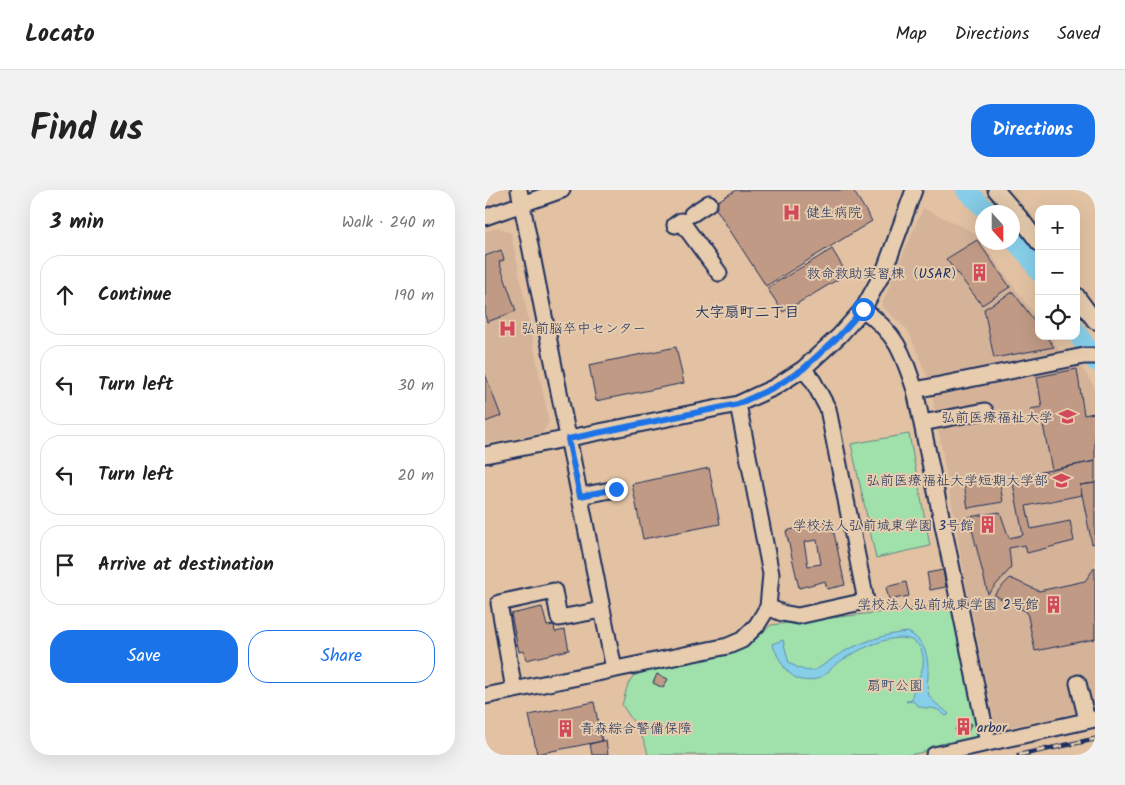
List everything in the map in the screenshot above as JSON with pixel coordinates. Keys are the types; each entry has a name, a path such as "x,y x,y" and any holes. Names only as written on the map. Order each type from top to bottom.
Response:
{"street":[{"path":"485,217 520,197 562,190"},
{"path":"485,455 738,404 775,387 803,369 839,336 863,309 885,269 914,190"},
{"path":"996,190 1035,238"},
{"path":"520,197 614,669"},
{"path":"692,214 709,203"},
{"path":"675,225 681,221 719,273"},
{"path":"1080,300 1095,321"},
{"path":"863,309 878,320 893,337 903,353 915,390 988,744"},
{"path":"915,390 1090,356"},
{"path":"768,607 782,613 798,616 866,601 828,409 813,382 803,369"},
{"path":"485,696 728,646 742,640 757,625 768,607 771,574 738,404"},
{"path":"922,423 985,411"},
{"path":"580,496 616,489"},
{"path":"514,690 499,603 554,591 559,618 602,610"},
{"path":"934,755 1091,720 1078,683"}],"shaded area":[{"path":"923,208 975,233 975,250 987,250 1035,316 1035,340 1052,340 1060,352 929,381 908,330 881,306"},
{"name":"弘前脳卒中センター","path":"498,227 511,233 549,422 542,433 485,444 485,232"},
{"path":"1080,365 1095,388 1095,709 996,730 966,584 932,394"}],"green space":[{"path":"909,434 930,546 876,558 851,444"},
{"name":"扇町公園","path":"959,603 981,740 909,755 648,755 641,735 622,705 628,684 633,676 664,665 700,660 745,648 771,625"}],"water":[{"path":"908,632 918,640 925,650 928,662 928,692 930,698 949,714 946,716 936,709 921,707 913,701 906,701 912,699 914,688 923,668 923,656 918,645 909,639 897,638 868,646 843,659 822,676 808,681 796,678 787,671 772,644 783,640 789,663 812,671 857,645 874,639"}],"building":[{"name":"健生病院","path":"736,190 853,190 872,221 766,286 713,204"},
{"name":"救命救助実習棟（USAR）","path":"975,241 975,250 984,250 1010,287 982,305 946,259"},
{"path":"832,249 847,274 783,312 767,288"},
{"path":"501,250 504,260 499,262 516,311 487,322 485,315 485,256"},
{"path":"1013,292 1035,322 1035,340 1049,340 1054,347 994,358 984,309"},
{"path":"676,347 684,383 596,401 589,365"},
{"path":"1077,369 1084,415 1094,413 1095,461 1052,470 1042,420 1032,422 1030,409 1042,407 1037,377"},
{"path":"485,374 501,416 485,422"},
{"name":"学校法人弘前城東学園 3号館","path":"1095,461 1095,483 1080,485 1082,495 1026,506 1031,529 1070,521 1074,541 1027,553 1025,545 1009,548 1011,568 988,594 969,517 1000,512 1009,538 1023,535 1012,478"},
{"path":"709,468 720,524 643,539 632,484"},
{"path":"999,478 1003,502 968,508 964,484"},
{"path":"1095,483 1095,543 1092,544 1080,485"},
{"path":"831,519 845,585 827,589 825,581 799,588 786,531","holes":["817,540 821,564 808,566 804,542"]},
{"name":"学校法人弘前城東学園 2号館","path":"1095,567 1095,639 1035,651 1027,612 994,595 1010,578 1039,591 1085,581"},
{"path":"943,570 946,587 930,590 927,573"},
{"path":"906,582 909,596 889,600 886,587"},
{"path":"542,607 547,626 554,625 555,632 565,630 569,650 526,660 524,651 519,652 511,614"},
{"path":"657,674 668,679 663,688 653,683"},
{"name":"青森綜合警備保障","path":"594,702 602,741 537,754 529,715"},
{"name":"arbor","path":"961,719 971,724 967,734 955,730"},
{"path":"606,740 608,755 592,755 590,744"}],"waterway":[{"path":"966,190 981,205"},
{"path":"1020,246 1035,266"},
{"path":"1080,337 1095,361"}],"railway":[{"path":"1019,755 1095,739"}],"place":[{"name":"健生病院","path":"792,212"},
{"name":"救命救助実習棟（USAR）","path":"979,273"},
{"name":"弘前脳卒中センター","path":"507,328"},
{"name":"弘前医療福祉大学","path":"1067,417"},
{"name":"弘前医療福祉大学短期大学部","path":"1062,480"},
{"name":"学校法人弘前城東学園 3号館","path":"988,525"},
{"name":"学校法人弘前城東学園 2号館","path":"1053,604"},
{"name":"arbor","path":"963,727"},
{"name":"青森綜合警備保障","path":"566,728"}],"district":[{"name":"大字扇町二丁目","path":"747,312"}],"route":[{"path":"616,489 580,496 568,439 738,404 775,387 803,369 839,336 863,309"}]}
